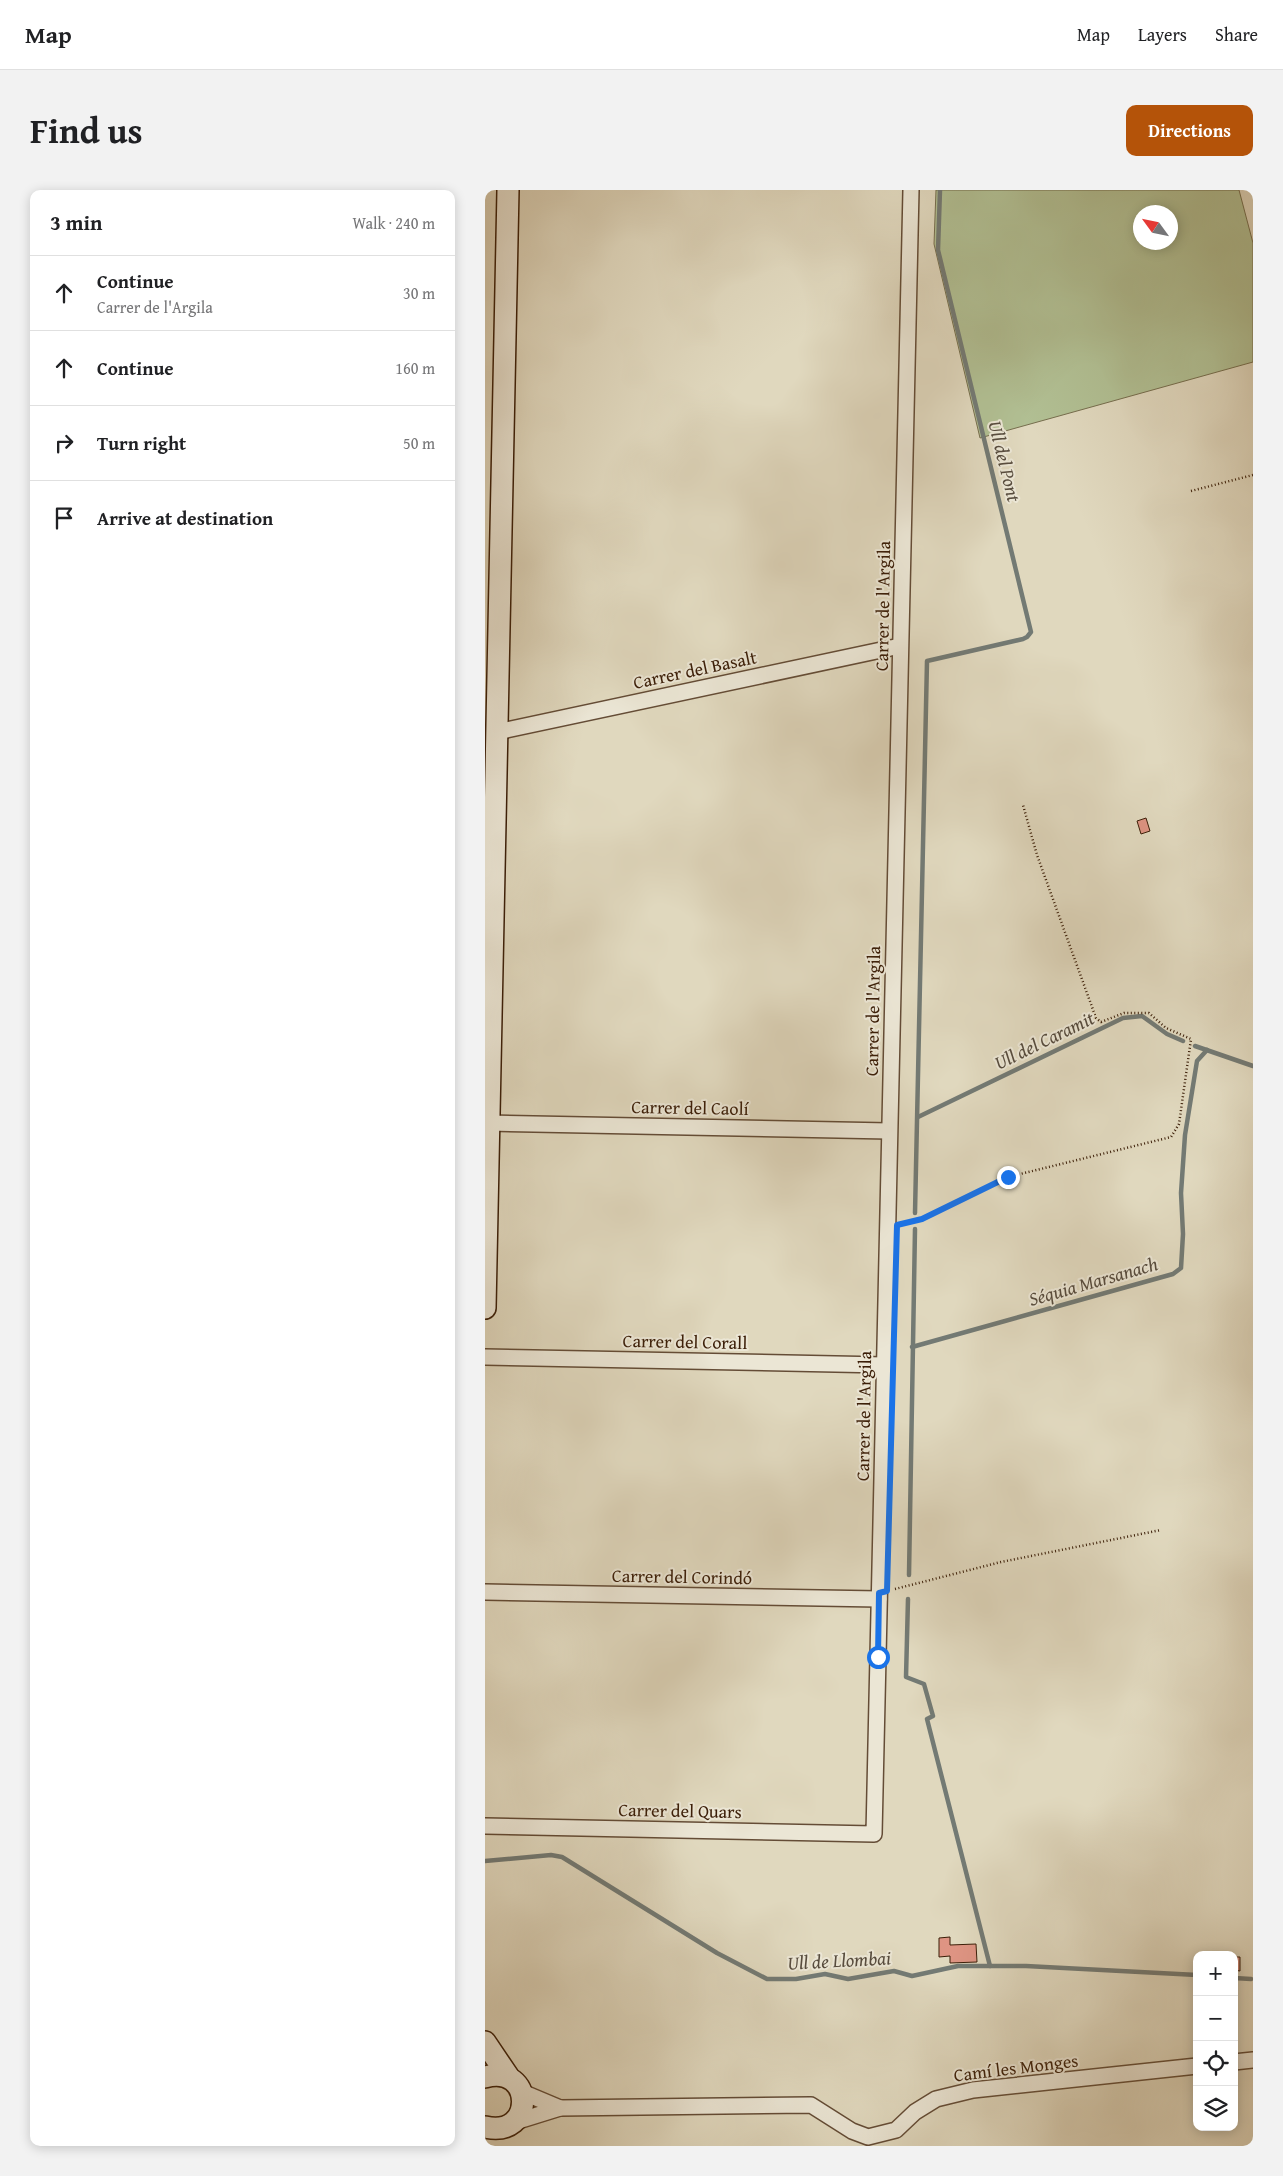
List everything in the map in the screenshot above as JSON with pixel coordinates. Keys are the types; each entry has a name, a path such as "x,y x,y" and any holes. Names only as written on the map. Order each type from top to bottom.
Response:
{"main road":[{"path":"485,1308 509,190"},
{"path":"485,2042 508,2076 522,2092 523,2108 495,2146"},
{"path":"485,2076 495,2074 508,2076"},
{"path":"485,2127 498,2130 513,2123"}],"street":[{"name":"Carrer de l'Argila","path":"874,1834 911,190"},
{"name":"Carrer del Basalt","path":"497,732 901,646"},
{"name":"Carrer del Caolí","path":"489,1123 889,1131"},
{"name":"Carrer del Corall","path":"485,1357 884,1365"},
{"name":"Carrer del Corindó","path":"485,1592 879,1596"},
{"name":"Carrer del Quars","path":"485,1826 874,1834"},
{"path":"1238,2062 1253,2060"},
{"name":"Camí les Monges","path":"560,2108 811,2105 868,2141 896,2130 915,2112 936,2099 973,2090 1193,2066"},
{"path":"522,2092 560,2108"},
{"path":"513,2123 560,2108"}],"path":[{"path":"1191,491 1253,476"},
{"path":"887,1227 922,1219 1008,1177 1171,1137 1179,1124 1191,1039 1166,1028 1149,1013 1124,1013 1101,1022 1096,1018 1037,856 1023,805"},
{"path":"879,1596 1001,1562 1161,1530"}],"green space":[{"path":"936,190 1239,190 1253,243 1253,362 980,438 934,244"}],"building":[{"path":"1146,818 1150,831 1141,834 1137,821"},
{"path":"950,1937 950,1945 976,1944 977,1962 950,1963 950,1956 939,1957 939,1938"},
{"path":"1238,1957 1240,1957 1240,1971 1238,1971"}],"waterway":[{"name":"Ull del Pont","path":"915,1213 927,661 1023,639 1031,632 938,250 940,190"},
{"name":"Ull del Caramit","path":"918,1117 1123,1018 1142,1016 1167,1034 1183,1041"},
{"name":"Ull del Caramit","path":"1195,1046 1253,1066"},
{"name":"Séquia Marsanach","path":"912,1347 1173,1274 1181,1268 1183,1234 1181,1193 1185,1135 1197,1061 1207,1050"},
{"path":"909,1575 915,1229"},
{"path":"908,1599 906,1677 924,1684 933,1716 927,1719 990,1966"},
{"name":"Ull de Llombai","path":"485,1861 551,1855 562,1857 717,1953 767,1979 796,1979 825,1974 848,1979 894,1971 912,1976 958,1966 1026,1966 1193,1975"},
{"name":"Ull de Llombai","path":"1238,1978 1251,1979"}],"route":[{"path":"878,1657 879,1593 887,1591 897,1225 922,1219 1008,1177"}]}
